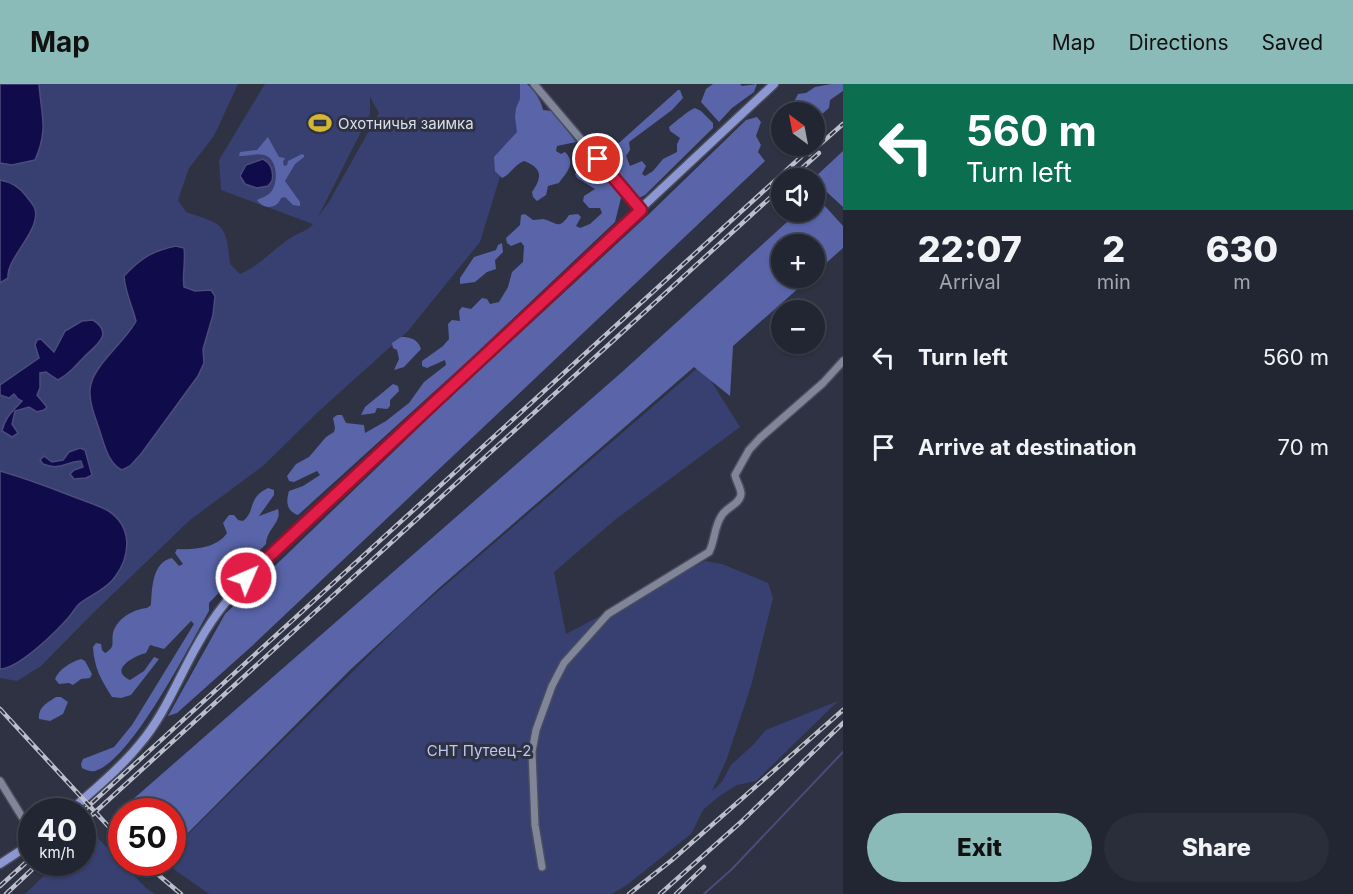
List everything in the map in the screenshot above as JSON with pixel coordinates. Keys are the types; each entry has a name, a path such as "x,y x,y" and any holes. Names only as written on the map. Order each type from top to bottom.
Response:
{"main road":[{"path":"84,798 139,745 158,718 216,615 258,566 774,84"},
{"path":"0,864 18,852"}],"street":[{"path":"534,84 641,210"},
{"path":"542,867 535,825 532,752 540,719 552,686 564,663 608,614 709,552 722,514 738,502 741,495 735,475 749,450 843,361"},
{"path":"0,781 18,810"}],"green space":[{"path":"0,84 238,84 214,136 189,168 178,200 186,212 216,223 221,228 227,240 230,264 240,274 313,224 221,190 219,160 265,84 522,84 532,121 506,157 480,242 408,331 319,411 264,465 190,520 41,666 17,681 0,678","holes":["370,97 379,113 330,200 318,217 370,114"]},
{"name":"СНТ Путеец-2","path":"701,365 740,427 616,519 554,572 566,634 705,561 722,564 768,583 773,598 751,686 726,761 712,791 722,782 731,765 766,730 838,701 756,781 737,785 718,797 703,810 691,834 612,894 209,894 183,876 186,876 186,836 405,620"},
{"path":"96,836 108,849 108,876 134,876 155,894 25,894 44,876 96,876"}],"shaded area":[{"path":"0,84 39,84 43,131 35,160 12,165 0,163"},
{"path":"520,84 530,86 543,110 552,111 576,142 557,146 556,151 561,154 565,152 568,156 569,168 559,183 548,186 546,195 537,201 532,192 539,178 535,167 524,161 502,178 495,171 494,157 517,132 515,117 520,99"},
{"path":"713,84 740,84 742,86 757,84 754,92 732,108 719,122 701,102 706,89"},
{"path":"843,84 843,91 830,100 829,108 825,111 825,102 794,102 798,94 806,93 815,87"},
{"path":"678,90 683,98 672,110 629,142 630,150 626,156 630,166 642,161 646,166 642,174 645,176 653,171 663,159 677,152 680,138 670,131 669,127 692,109 701,111 713,123 713,128 645,195 639,198 632,195 601,159"},
{"path":"757,117 761,122 756,136 761,145 758,152 765,161 252,646 177,713 168,716 225,614 442,405 648,215 746,120"},
{"path":"268,137 279,157 285,158 284,166 288,161 304,155 295,164 285,181 300,202 300,206 293,205 285,197 270,207 257,200 269,194 275,184 276,172 272,161 264,155 239,156 240,152 257,150"},
{"path":"843,151 843,207 825,190 825,168"},
{"path":"263,159 272,168 272,181 268,186 257,188 245,184 240,176 246,165"},
{"path":"587,167 597,177 606,179 620,193 621,198 615,222 469,360 298,515 291,511 287,502 289,491 303,486 320,475 317,471 294,482 289,481 287,476 296,464 309,457 326,437 334,432 333,418 342,415 346,423 364,425 365,433 386,421 409,403 424,382 446,365 445,360 427,368 422,366 422,361 449,339 448,324 452,320 460,321 459,311 462,307 471,309 482,298 487,299 490,304 499,302 508,287 512,272 523,262 524,246 521,242 511,246 507,243 506,238 520,225 521,215 525,214 533,220 543,219 560,224 569,215 578,214 581,217 576,226 580,228 590,224 602,213 600,208 589,208 583,201 584,196 595,189 577,178 575,174 578,170"},
{"path":"0,180 22,190 34,207 35,217 29,235 12,262 8,278 0,283"},
{"path":"825,206 843,226 843,248 825,264 825,234 774,234 787,222 825,222"},
{"path":"771,237 771,288 799,288 785,300 771,300 771,312 733,346 730,396 694,367 439,588 350,670 186,835 186,798 134,798 622,372"},
{"path":"502,243 503,252 495,260 496,269 487,272 475,282 460,284 460,278 474,257 496,250"},
{"path":"176,246 184,248 184,287 195,291 211,290 215,296 213,315 203,349 204,363 198,376 141,454 130,466 122,470 111,460 104,445 91,401 92,381 102,363 136,321 124,276 147,256"},
{"path":"93,320 102,330 101,340 72,370 58,380 46,372 40,373 40,388 37,395 47,407 37,412 29,407 15,411 12,424 18,433 12,437 2,431 7,418 22,401 14,394 9,398 0,395 0,385 39,358 35,345 37,340 41,339 54,352 65,331 82,321"},
{"path":"401,337 413,339 421,349 404,367 394,370 399,359 392,343"},
{"path":"393,384 398,386 399,391 390,400 390,406 387,409 377,408 375,413 361,415 365,407"},
{"path":"80,448 85,450 92,475 86,478 74,479 70,474 83,467 81,461 54,467 43,464 40,460 44,456 52,462 63,460 69,452"},
{"path":"0,471 107,510 121,524 127,541 124,560 111,582 79,604 46,641 26,657 0,669"},
{"path":"268,488 274,490 274,495 259,516 278,509 279,514 266,544 209,603 209,611 174,674 126,746 110,762 95,771 82,768 83,759 114,747 132,725 194,624 191,621 164,649 150,645 146,653 125,664 122,672 130,680 144,671 154,657 159,659 131,695 121,698 112,697 105,685 97,667 93,647 96,643 101,644 105,653 108,651 112,647 113,633 118,623 132,612 151,605 154,577 160,565 172,558 179,566 183,564 175,553 177,549 211,545 223,538 227,533 223,523 229,515 234,515 238,520 243,521 257,496"},
{"path":"81,659 85,661 92,674 90,678 81,679 73,685 59,684 55,679 59,672 69,664"},
{"path":"56,697 61,697 68,702 63,714 50,721 39,719 42,708"}],"waterway":[{"path":"704,894 732,869 843,752"}],"railway":[{"path":"825,140 843,124"},
{"path":"96,799 802,156"},
{"path":"802,168 816,156"},
{"path":"96,811 771,197"},
{"path":"0,709 108,826"},
{"path":"629,894 672,860 843,710"},
{"path":"660,894 741,822 843,723"},
{"path":"676,894 704,867"},
{"path":"0,886 18,870"},
{"path":"6,894 25,876"},
{"path":"160,876 181,894"}],"place":[{"name":"Охотничья заимка","path":"320,123"}],"route":[{"path":"246,578 641,210 598,159"}]}
